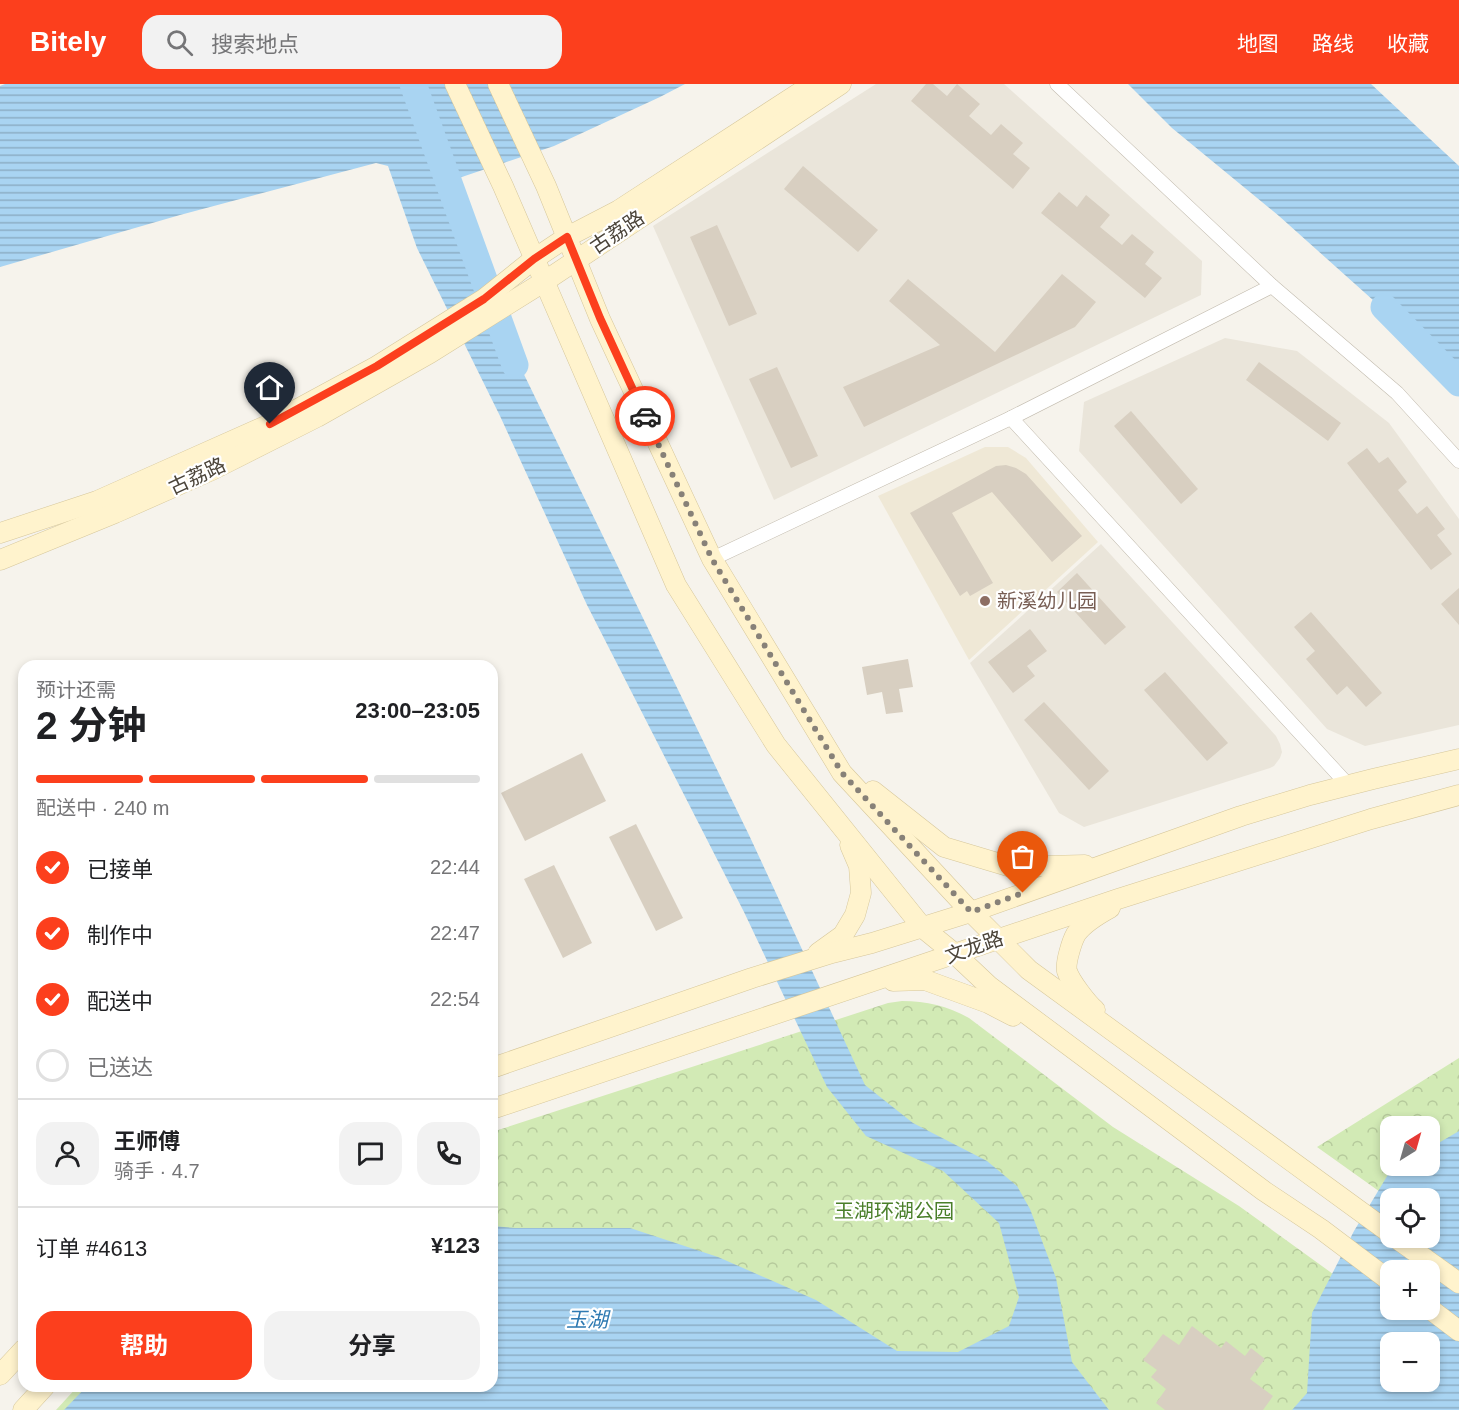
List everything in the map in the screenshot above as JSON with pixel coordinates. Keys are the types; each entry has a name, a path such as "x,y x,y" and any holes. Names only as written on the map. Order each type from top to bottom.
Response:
{"main road":[{"path":"455,84 545,281 676,585 776,745 922,928 955,954 989,986 1264,1191 1321,1229 1380,1273"},
{"path":"498,84 546,186 600,318 712,559 842,773 971,912 1029,970 1380,1226"},
{"name":"古荔路","path":"0,533 97,501 270,424 377,366 484,299 534,259 567,237 619,210 813,84"},
{"name":"古荔路","path":"0,560 201,475 296,428 430,353 545,281 841,84"},
{"path":"813,725 878,795 944,848 1011,867 1106,864"},
{"name":"文龙路","path":"498,1066 832,952 873,943 971,912 1241,816 1348,785 1459,759"},
{"name":"文龙路","path":"498,1107 1131,894 1371,819 1459,795"},
{"path":"809,960 843,934 855,915 861,893 859,866 845,831"},
{"path":"1131,894 1094,917 1076,935 1067,960 1067,971 1086,1003 1180,1081"},
{"path":"873,981 925,980 988,1003 1082,1055"},
{"path":"1410,1248 1459,1283"},
{"path":"1440,1317 1459,1331"},
{"path":"0,1375 18,1356"},
{"path":"22,1410 39,1392"}],"street":[{"path":"1057,84 1272,286 1397,393 1459,461"},
{"path":"712,559 1011,418 1272,286"},
{"path":"1011,418 1348,785"}],"shaded area":[{"path":"876,84 1004,84 1202,261 1201,295 774,500 653,226"},
{"path":"1225,338 1297,351 1389,423 1459,519 1459,725 1365,746 1327,729 1079,451 1084,402"},
{"name":"新溪幼儿园","path":"985,447 1008,447 1026,458 1098,542 969,660 878,496"},
{"path":"1101,544 1276,736 1282,752 1274,766 1270,768 1084,827 1059,813 970,663"}],"green space":[{"name":"玉湖环湖公园","path":"902,1001 937,1005 969,1018 1113,1127 1239,1206 1380,1308 1380,1320 1397,1320 1413,1332 1380,1332 1380,1392 1440,1392 1440,1376 1459,1366 1459,1410 56,1410 72,1392 498,1392 498,1130 888,1003"},
{"path":"1459,1058 1459,1248 1440,1215 1440,1188 1380,1188 1380,1192 1317,1147"}],"water":[{"name":"玉湖","path":"5,84 685,84 554,146 450,181 450,223 749,835 865,1085 913,1123 987,1161 1017,1186 1030,1209 1056,1278 1072,1362 1109,1410 64,1410 81,1392 498,1392 498,1227 630,1228 718,1257 816,1300 897,1351 958,1352 1009,1326 1019,1297 999,1223 943,1171 866,1136 827,1087 744,912 587,605 500,416 417,248 388,166 376,163 180,215 0,267 0,86"},
{"path":"1128,84 1371,84 1459,166 1459,377 1279,216 1172,128"},
{"path":"1459,1131 1459,1410 1292,1410 1307,1393 1312,1313 1354,1231 1387,1176 1440,1176 1440,1142"}],"building":[{"path":"926,84 933,84 947,96 957,84 980,104 969,116 991,135 1001,124 1023,143 1013,154 1030,168 1013,189 911,101"},
{"path":"803,166 878,230 858,252 784,189"},
{"path":"1059,192 1077,207 1086,195 1110,215 1100,227 1122,245 1132,234 1154,252 1145,264 1162,278 1145,298 1041,213"},
{"path":"717,225 757,314 729,326 690,237"},
{"path":"1062,274 1096,302 1075,327 864,427 843,387 940,345 889,301 908,279 995,352"},
{"path":"1259,362 1341,423 1328,441 1246,380"},
{"path":"777,367 818,456 791,468 749,379"},
{"path":"1131,411 1198,489 1181,504 1114,426"},
{"path":"1367,448 1379,463 1388,457 1407,482 1398,490 1417,514 1427,506 1445,529 1437,535 1452,554 1431,570 1347,463"},
{"path":"1006,465 1026,474 1082,536 1052,562 992,492 952,513 993,583 970,596 967,591 960,596 910,513 996,466"},
{"path":"1077,573 1126,627 1105,645 1057,592"},
{"path":"1459,588 1459,625 1441,604"},
{"path":"1311,612 1382,693 1366,707 1347,686 1337,695 1306,659 1315,651 1294,627"},
{"path":"1030,629 1047,651 1027,666 1035,676 1013,693 988,662"},
{"path":"908,659 913,687 899,689 903,712 886,714 882,692 867,695 862,667"},
{"path":"1165,672 1228,743 1207,761 1144,690"},
{"path":"1044,702 1109,771 1089,790 1024,720"},
{"path":"582,753 606,801 525,841 501,793"},
{"path":"636,824 683,918 656,931 609,837"},
{"path":"554,865 592,943 563,958 524,879"},
{"path":"1192,1326 1221,1348 1226,1341 1245,1356 1251,1348 1265,1359 1250,1379 1273,1396 1263,1410 1165,1410 1156,1403 1166,1389 1151,1377 1157,1370 1143,1360 1163,1334 1179,1345"}],"waterway":[{"path":"413,84 515,365"},
{"path":"1384,307 1459,383"}],"way so far":[{"path":"645,416 712,559 842,773 971,912 1023,893"}],"place":[{"name":"新溪幼儿园","path":"985,601"}],"route":[{"path":"270,424 377,366 484,299 534,259 567,237 600,318 645,416"}]}
